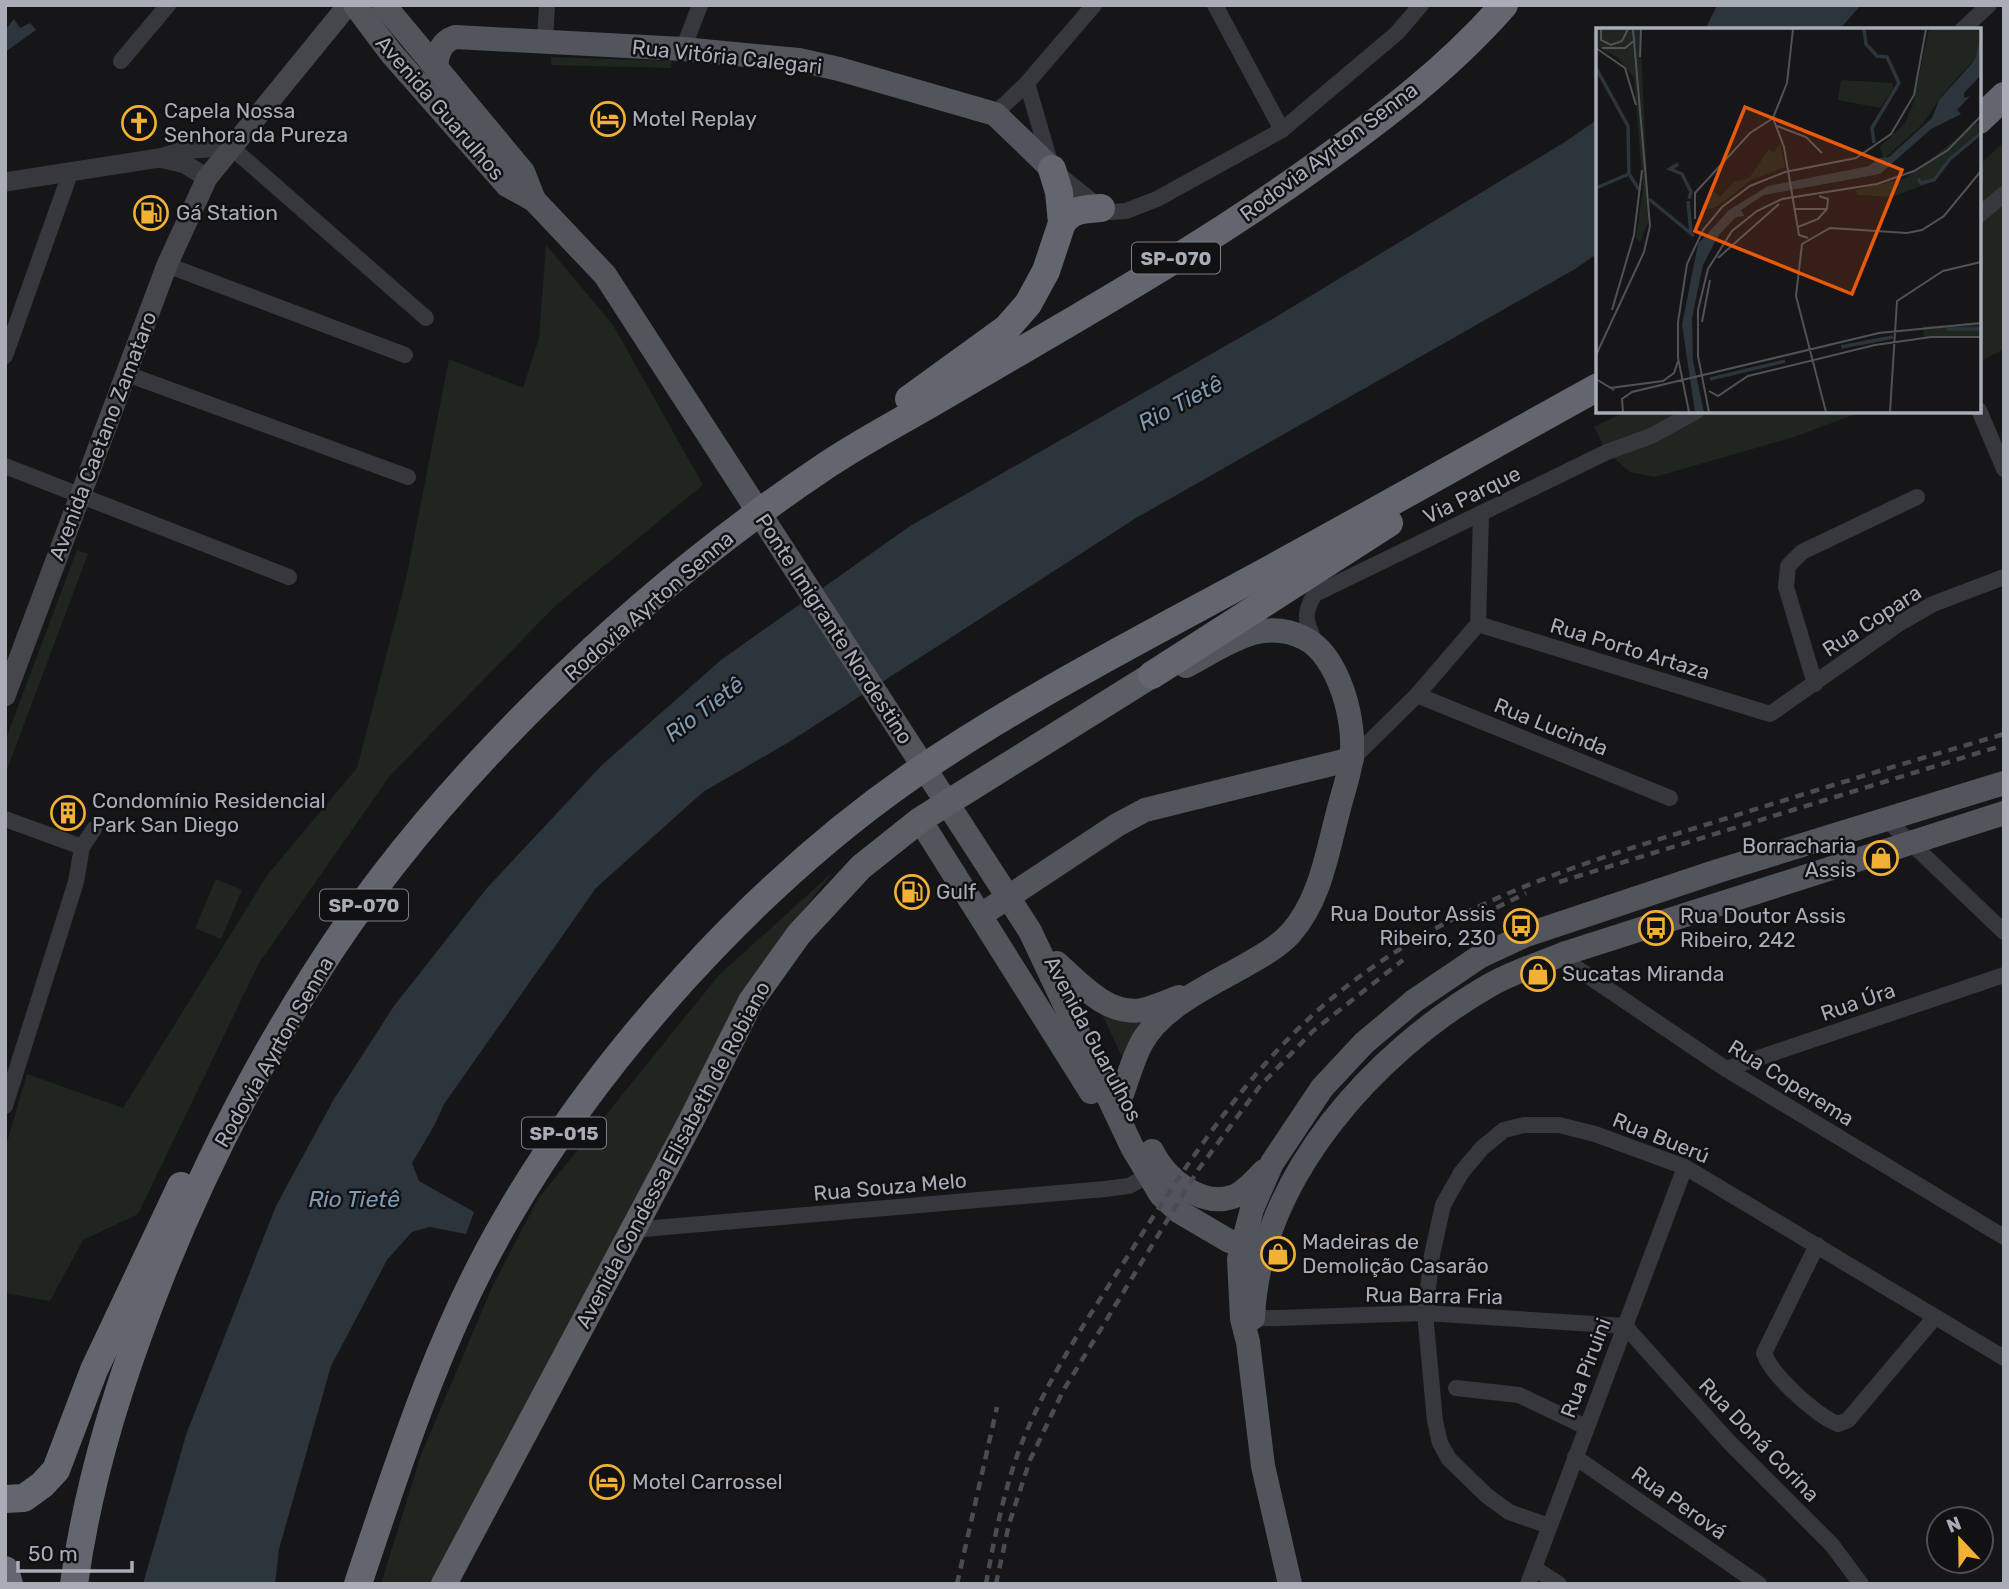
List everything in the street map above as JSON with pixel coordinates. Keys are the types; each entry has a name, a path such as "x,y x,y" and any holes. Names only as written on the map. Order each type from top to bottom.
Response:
{"highway":[{"name":"Rodovia Ayrton Senna","path":"74,1584 94,1474 127,1360 180,1227 254,1077 314,976 400,855 504,737 611,633 728,537 819,470 1242,218 1370,127 1444,66 1504,5"},
{"path":"1981,118 2004,96"},
{"path":"1052,169 1059,192 1062,223"},
{"path":"819,470 954,365 1007,328 1028,304 1046,271 1062,223 1068,215 1078,210 1101,208"},
{"path":"1152,675 1455,482 1481,452 1596,388"},
{"name":"SP-015","path":"358,1584 410,1428 473,1279 509,1215 591,1092 697,964 818,850 910,778 1070,677 1481,452"},
{"name":"Avenida Condessa Elisabeth de Robiano","path":"444,1584 751,1001 799,934 861,867 920,820 1152,675"},
{"path":"5,1499 24,1498 56,1470 94,1370 164,1217 231,1097 254,1077"},
{"path":"5,1570 9,1584"}],"main road":[{"name":"Avenida Guarulhos","path":"384,5 523,172 534,200"},
{"name":"Avenida Guarulhos","path":"344,7 391,53 508,185 534,200 605,275 637,327"},
{"name":"Avenida Caetano Zamataro","path":"5,696 167,265 207,178 344,7"},
{"name":"Rua Vitória Calegari","path":"436,68 437,55 443,45 455,37 683,49 799,60 995,114 1052,169"},
{"name":"Ponte Imigrante Nordestino","path":"637,327 1030,930"},
{"path":"1122,1094 1140,1045 1148,1032 1203,988 1288,936 1306,914 1321,875 1352,759 1351,717 1345,695 1316,644 1278,628 1261,630 1180,669 1152,675"},
{"path":"981,915 1117,825 1145,810 1352,759"},
{"path":"1248,1327 1253,1247 1252,1209 1272,1163 1322,1088 1364,1043 1414,1001 1479,957 1558,922 2004,783"},
{"path":"1290,1584 1263,1466 1248,1327 1239,1287 1238,1259 1253,1247 1326,1128 1349,1099 1417,1038 1492,984 1563,954 2004,813"},
{"name":"Avenida Guarulhos","path":"920,820 1097,1101 1132,1147 1161,1195 1229,1241 1253,1247"},
{"path":"1558,922 1557,942 1563,954"},
{"name":"Avenida Guarulhos","path":"1030,930 1057,963 1162,1170 1196,1194 1225,1199 1239,1194 1272,1163"},
{"name":"Avenida Guarulhos","path":"1030,930 1132,1147"},
{"path":"1479,957 1490,971 1492,984"},
{"path":"1057,963 1107,1004 1124,1010 1142,1010 1203,988"},
{"path":"1199,1223 1224,1258 1239,1287"}],"street":[{"path":"121,61 168,5"},
{"path":"545,42 547,5"},
{"path":"683,49 700,5"},
{"path":"995,114 1027,83 1094,5"},
{"path":"1215,5 1282,130"},
{"path":"1027,83 1052,169 1101,208 1112,212 1140,207 1282,130 1397,33 1421,5"},
{"path":"1964,28 1989,5"},
{"path":"5,182 159,158 190,149 231,147 426,318"},
{"path":"159,158 185,164 207,178"},
{"path":"5,356 71,171"},
{"path":"1981,213 2004,194"},
{"path":"167,265 405,355"},
{"path":"127,374 408,477"},
{"name":"Via Parque","path":"1316,644 1304,619 1306,607 1315,594 1607,452 1651,436 1693,413"},
{"path":"1980,413 2004,469"},
{"path":"5,466 289,577"},
{"path":"1815,684 1786,587 1788,566 1802,552 1917,497"},
{"path":"1352,759 1417,695 1478,624 1481,515"},
{"name":"Rua Copara","path":"1770,714 1900,623 1933,604 2004,577"},
{"name":"Rua Porto Artaza","path":"1478,624 1770,714"},
{"name":"Rua Lucinda","path":"1417,695 1670,798"},
{"path":"5,819 82,847"},
{"path":"1888,821 2004,932"},
{"path":"5,1107 76,882 82,847 94,829"},
{"name":"Rua Coperema","path":"1563,954 1575,967 1726,1069 2004,1237"},
{"name":"Rua Úra","path":"1726,1069 2004,975"},
{"name":"Rua Buerú","path":"1549,1526 1508,1512 1449,1459 1440,1443 1434,1421 1425,1313 1432,1255 1443,1205 1461,1173 1482,1148 1504,1130 1524,1125 1559,1125 1595,1134 1685,1167 2004,1358"},
{"name":"Rua Piruini","path":"1528,1584 1685,1167"},
{"name":"Rua Souza Melo","path":"632,1230 1105,1189 1129,1186 1149,1175"},
{"path":"1817,1245 1764,1353 1768,1364 1783,1380 1828,1420 1839,1424 1848,1420 1935,1317"},
{"name":"Rua Barra Fria","path":"1248,1327 1425,1313 1625,1326"},
{"name":"Rua Doná Corina","path":"1625,1326 1729,1442 1832,1545 1861,1584"},
{"path":"1456,1388 1519,1395 1587,1427"},
{"name":"Rua Perová","path":"1575,1457 1759,1584"},
{"path":"1534,1568 1559,1584"}],"shaded area":[{"path":"551,57 672,61 671,68 551,65"},
{"path":"2004,142 2004,349 1981,361 1981,163"},
{"path":"546,245 613,325 703,485 554,607 389,777 259,963 138,1214 83,1240 50,1301 5,1293 5,1149 27,1074 123,1108 268,874 357,768 406,579 449,359 523,388 539,338"},
{"path":"1623,413 1859,413 1794,437 1655,477 1630,472 1607,452 1594,427"},
{"path":"77,550 88,554 5,775 5,741"},
{"path":"833,872 759,967 431,1584 381,1584 421,1455 493,1285 538,1199 719,975"},
{"path":"216,879 242,890 221,939 195,928"},
{"path":"1099,1008 1143,1021 1124,1061"}],"water":[{"path":"1717,5 1861,5 1841,28 1706,28"},
{"path":"14,19 20,28 30,23 36,30 5,52 6,29"},
{"name":"Rio Tietê","path":"1596,120 1596,254 1575,269 1136,518 789,742 703,792 596,888 444,1104 412,1163 419,1181 474,1212 466,1234 430,1227 412,1232 387,1260 331,1366 279,1549 275,1584 143,1584 187,1432 276,1206 334,1099 394,1006 487,888 602,765 721,660 910,526 1269,321 1565,142"}],"railway":[{"path":"986,1584 999,1517 1018,1453 1055,1373 1195,1154 1264,1065 1316,1012 1361,976 1407,945 1506,894 1610,855 2004,734"},
{"path":"1559,882 2004,745"},
{"path":"1482,915 1526,893"},
{"path":"996,1584 1009,1524 1030,1460 1063,1391 1198,1170 1260,1086 1313,1031 1403,960"},
{"path":"957,1584 997,1407"}],"place":[{"name":"Motel Replay","path":"608,119"},
{"name":"Capela Nossa Senhora da Pureza","path":"139,123"},
{"name":"Gá Station","path":"151,213"},
{"name":"Condomínio Residencial Park San Diego","path":"68,813"},
{"name":"Borracharia Assis","path":"1881,858"},
{"name":"Gulf","path":"912,892"},
{"name":"Rua Doutor Assis Ribeiro, 230","path":"1521,926"},
{"name":"Rua Doutor Assis Ribeiro, 242","path":"1656,928"},
{"name":"Sucatas Miranda","path":"1538,974"},
{"name":"Madeiras de Demolição Casarão","path":"1278,1254"},
{"name":"Motel Carrossel","path":"607,1482"}]}
